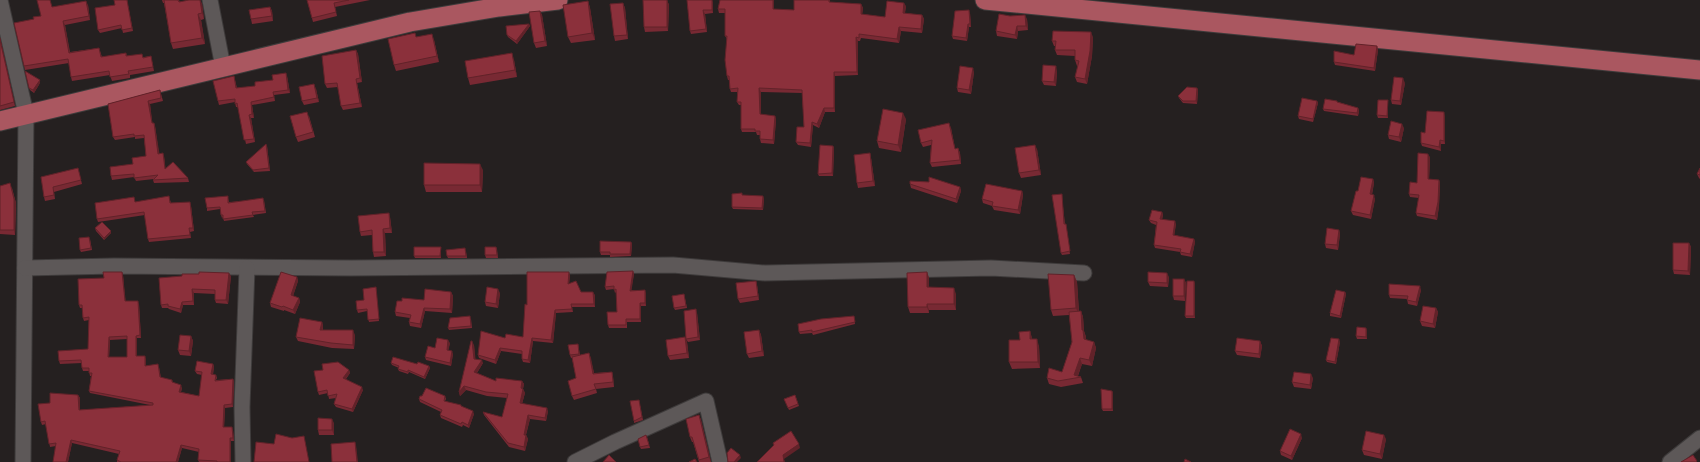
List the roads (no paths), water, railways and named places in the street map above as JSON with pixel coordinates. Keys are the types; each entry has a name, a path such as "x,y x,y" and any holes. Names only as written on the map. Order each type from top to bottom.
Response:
{"main road":[{"path":"0,121 410,22 558,0"},
{"path":"985,0 1700,70"}],"street":[{"path":"0,0 26,114 23,462"},
{"path":"210,0 222,67"},
{"path":"24,268 114,266 246,268 673,265 765,273 992,268 1084,273"},
{"path":"243,462 242,407 246,268"},
{"path":"575,462 615,442 706,401 720,462"},
{"path":"1670,462 1700,438"}]}
